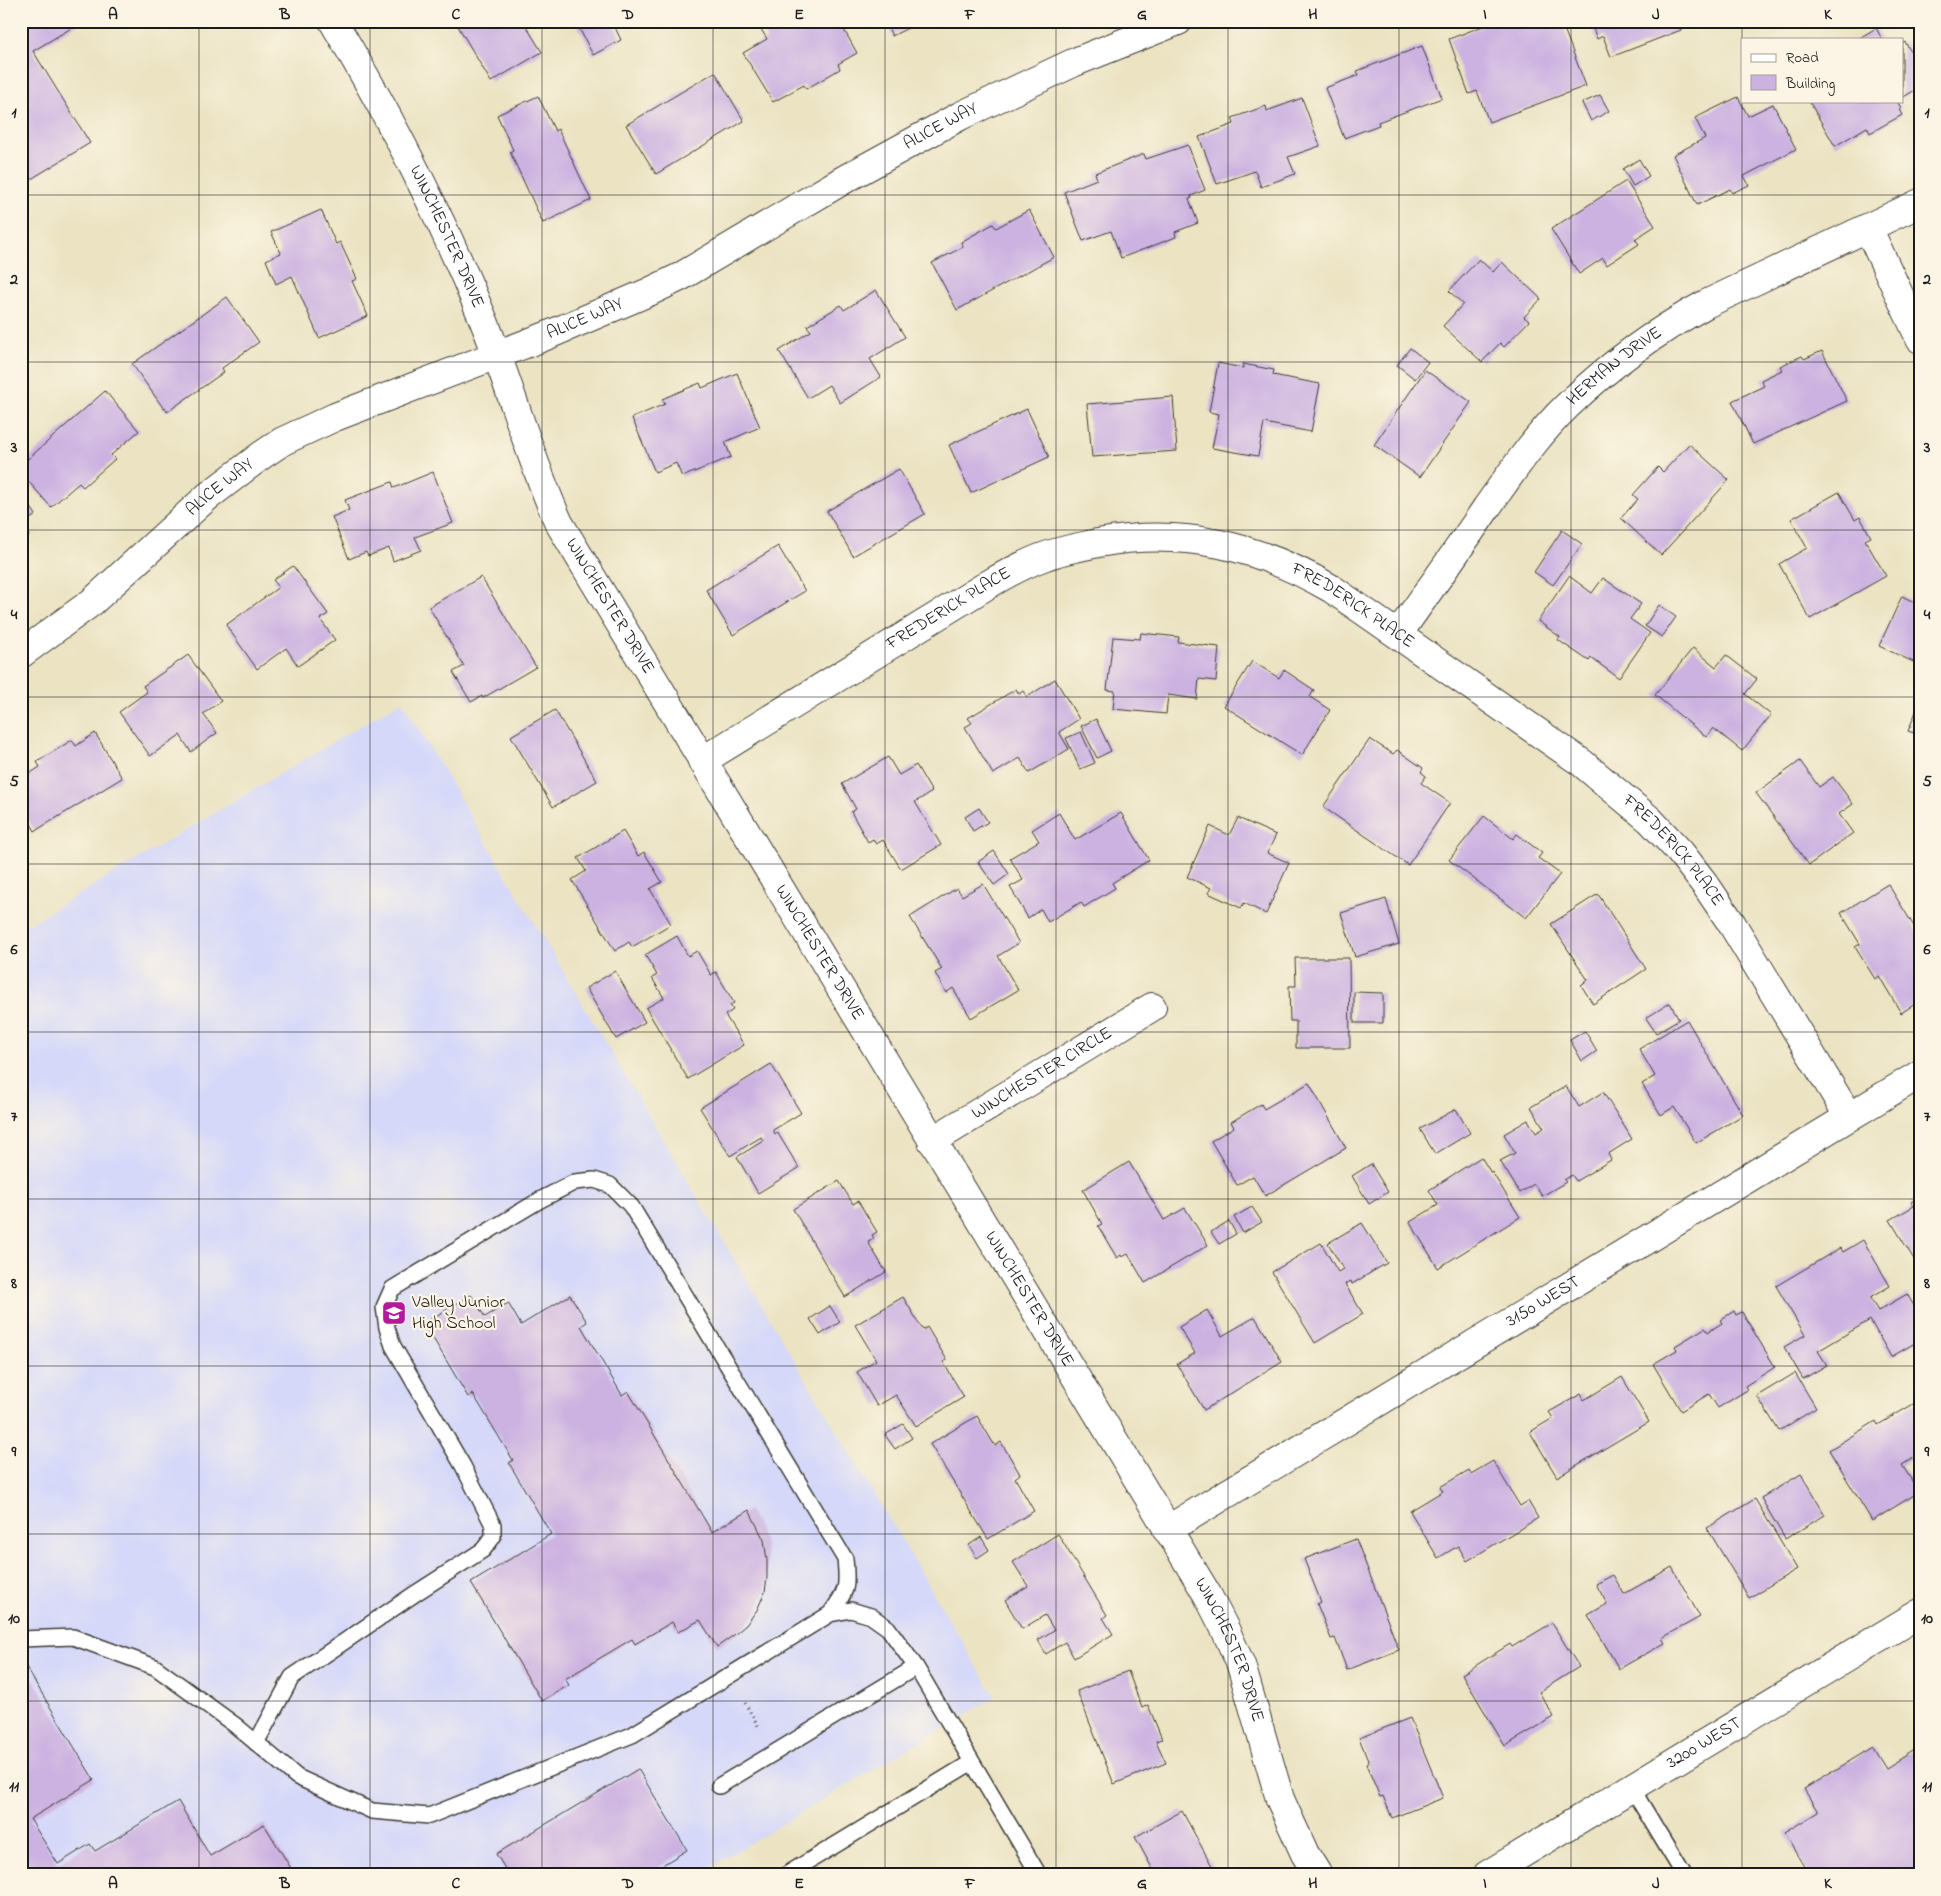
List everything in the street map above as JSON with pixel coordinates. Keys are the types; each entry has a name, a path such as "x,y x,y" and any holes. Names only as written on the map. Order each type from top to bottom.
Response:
{"street":[{"name":"WINCHESTER DRIVE","path":"333,21 397,133 428,194 471,289 497,355 546,496 559,523 1206,1594 1225,1629 1241,1665 1280,1799 1305,1854 1318,1875"},
{"name":"ALICE WAY","path":"21,654 92,602 207,497 283,441 335,417 559,330 680,277 862,170 968,112 1075,62 1178,21"},
{"name":"HERMAN DRIVE","path":"1398,634 1516,467 1566,407 1597,378 1635,347 1676,320 1748,283 1920,203"},
{"path":"1868,228 1920,339"},
{"name":"FREDERICK PLACE","path":"702,760 1017,568 1044,557 1076,547 1148,537 1204,540 1244,549 1301,571 1332,589 1582,763 1650,820 1680,852 1732,924 1849,1117"},
{"name":"WINCHESTER CIRCLE","path":"932,1140 1152,1008"},
{"name":"3150 WEST","path":"1167,1530 1920,1074"},
{"name":"3200 WEST","path":"1487,1875 1920,1612"}],"lane":[{"path":"256,1743 292,1677 483,1550 494,1538 493,1525 463,1466 393,1346 387,1328 384,1308 392,1289 540,1200 575,1182 594,1180 610,1185 631,1206 845,1559 848,1582 842,1598 830,1614"},
{"path":"21,1639 73,1637 155,1667 235,1725 298,1777 372,1811 429,1816 632,1735 830,1614 851,1610 871,1616 888,1628 916,1667 1039,1875"},
{"path":"720,1786 916,1667"},
{"path":"786,1875 972,1762"},
{"path":"1631,1787 1684,1875"}],"shaded area":[{"name":"Valley Junior High School","path":"402,701 995,1697 697,1875 21,1875 21,929"}],"building":[{"path":"21,21 83,21 33,51 90,143 23,184 21,181"},
{"path":"455,21 523,21 542,52 491,82"},
{"path":"588,21 612,21 621,40 593,55 578,26"},
{"path":"756,21 839,21 857,53 838,64 840,69 806,89 804,85 773,102 743,53 767,39"},
{"path":"885,21 922,21 892,36"},
{"path":"1487,21 1561,21 1586,86 1489,122 1477,91 1469,94 1449,39 1483,26 1481,23"},
{"path":"1590,21 1678,21 1681,30 1611,57 1603,36 1597,39"},
{"path":"1876,28 1881,38 1860,38"},
{"path":"1904,43 1920,66 1920,87 1904,97"},
{"path":"1422,46 1442,98 1378,122 1379,125 1344,138 1325,88 1359,75 1357,71"},
{"path":"715,72 744,121 656,174 626,125"},
{"path":"1600,95 1609,111 1591,121 1582,103"},
{"path":"538,96 555,131 558,129 591,200 543,223 510,152 513,150 497,115"},
{"path":"1738,97 1748,116 1773,104 1796,149 1744,176 1749,185 1732,193 1730,189 1697,205 1673,155 1705,138 1695,118"},
{"path":"1302,98 1320,146 1288,157 1295,174 1261,187 1255,171 1217,184 1199,137 1234,124 1232,118 1266,106 1267,111"},
{"path":"1810,102 1898,102 1902,115 1870,133 1867,127 1835,146"},
{"path":"1188,145 1205,190 1191,196 1192,198 1189,199 1198,223 1175,232 1176,237 1121,258 1111,231 1083,241 1064,192 1097,179 1095,173 1144,154 1146,159"},
{"path":"1639,159 1649,176 1633,186 1623,169"},
{"path":"1626,181 1655,226 1635,239 1639,244 1607,265 1603,258 1579,274 1551,229"},
{"path":"321,210 336,244 340,242 357,279 352,281 368,316 319,338 292,276 276,284 266,260 281,253 271,232"},
{"path":"1029,210 1054,257 957,310 932,263 963,247 961,242 993,224 996,228"},
{"path":"1479,259 1493,272 1502,262 1541,299 1524,317 1529,321 1504,347 1500,343 1482,362 1443,326 1463,304 1449,291"},
{"path":"876,290 905,337 870,359 881,377 840,403 829,385 808,398 779,351 811,331 807,326 841,305 844,310"},
{"path":"227,297 259,342 222,368 224,372 167,412 132,364"},
{"path":"1410,348 1428,362 1415,379 1397,365"},
{"path":"1822,351 1847,401 1753,444 1732,401 1764,386 1761,380 1782,370 1780,366 1802,356 1804,359"},
{"path":"1218,363 1243,368 1243,364 1274,370 1273,375 1320,384 1311,432 1264,423 1258,456 1212,448 1219,414 1209,412"},
{"path":"1425,370 1471,402 1420,477 1374,445"},
{"path":"737,373 760,427 725,442 731,457 682,477 676,463 655,472 632,418 665,404 662,399 700,383 702,388"},
{"path":"105,391 139,431 111,455 115,459 83,487 79,483 51,507 21,473 21,465"},
{"path":"1173,397 1177,451 1092,457 1087,404"},
{"path":"1027,409 1049,457 971,493 949,445"},
{"path":"1689,444 1729,480 1661,555 1621,518 1638,499 1633,495 1658,467 1663,472"},
{"path":"899,469 925,514 853,556 827,511"},
{"path":"433,472 453,523 415,537 421,550 393,561 389,548 368,556 366,552 349,559 332,517 349,510 345,500 392,482 394,488"},
{"path":"21,492 36,515 22,524 29,536 21,541"},
{"path":"1839,492 1855,520 1860,517 1871,537 1865,540 1886,576 1810,619 1779,564 1807,548 1791,519"},
{"path":"1562,530 1582,544 1553,585 1534,572"},
{"path":"778,546 805,591 733,635 706,590"},
{"path":"293,566 328,614 320,619 335,640 298,666 286,648 257,669 226,625 279,587 273,580"},
{"path":"1569,576 1592,593 1603,578 1641,604 1630,619 1650,633 1619,678 1591,658 1589,661 1558,640 1560,637 1538,621"},
{"path":"481,577 536,667 483,698 482,696 471,702 453,672 464,666 429,607"},
{"path":"1902,596 1920,605 1920,665 1879,646"},
{"path":"1659,605 1676,617 1662,637 1645,626"},
{"path":"1141,633 1179,637 1178,642 1219,647 1216,681 1199,679 1197,699 1168,695 1166,714 1113,709 1115,691 1107,690 1113,637 1140,639"},
{"path":"1693,648 1716,667 1726,655 1757,679 1745,694 1771,715 1742,751 1713,728 1706,737 1655,695"},
{"path":"188,655 221,701 203,714 217,733 191,752 180,735 150,756 119,712 147,692 143,686"},
{"path":"1252,661 1279,678 1284,670 1314,690 1310,697 1330,710 1302,755 1224,706"},
{"path":"1055,679 1079,719 1059,732 1069,749 1029,773 1020,758 993,774 965,727 972,723 968,718 1016,689 1019,694 1023,691 1027,697"},
{"path":"1920,702 1920,735 1908,731"},
{"path":"555,710 597,781 553,807 511,736"},
{"path":"1096,719 1111,751 1097,758 1081,726"},
{"path":"1081,732 1095,763 1080,769 1066,738"},
{"path":"95,733 122,778 35,831 21,807 21,779 40,767 37,762 72,740 76,746"},
{"path":"1370,739 1393,754 1397,750 1423,768 1421,772 1426,776 1421,783 1450,803 1408,865 1323,807"},
{"path":"888,757 899,775 916,765 932,792 915,802 941,845 901,869 883,840 876,844 873,839 868,842 851,812 856,809 842,784"},
{"path":"1800,761 1819,787 1833,777 1853,804 1839,814 1853,833 1809,865 1756,793"},
{"path":"979,808 988,822 973,831 965,817"},
{"path":"1059,813 1075,840 1121,813 1149,860 1112,883 1115,888 1084,907 1081,902 1048,922 1041,909 1028,918 1010,887 1023,880 1010,858 1039,841 1032,830"},
{"path":"1484,816 1513,839 1517,834 1542,853 1538,858 1560,874 1526,918 1449,860"},
{"path":"1238,818 1276,835 1267,853 1289,863 1266,914 1244,903 1241,908 1208,893 1211,888 1187,877 1210,826 1229,835"},
{"path":"623,831 638,856 644,852 662,882 650,889 671,924 632,947 629,942 615,951 572,880 586,871 578,858"},
{"path":"994,851 1009,874 994,885 978,862"},
{"path":"983,884 1019,943 998,956 1018,990 971,1018 953,988 946,993 935,973 942,969 910,917 957,888 962,896"},
{"path":"1888,884 1920,936 1920,1001 1901,1013 1879,976 1875,979 1855,947 1860,944 1841,913"},
{"path":"1598,894 1646,969 1593,1004 1581,985 1588,980 1551,924"},
{"path":"1386,899 1399,944 1355,957 1341,913"},
{"path":"677,936 688,956 697,951 711,975 716,972 734,1003 730,1005 733,1010 725,1015 744,1045 688,1079 646,1008 664,998 652,978 657,975 645,955"},
{"path":"1295,958 1349,958 1350,1048 1296,1048 1296,1021 1290,1021 1289,986 1296,986"},
{"path":"615,971 645,1022 616,1039 586,988"},
{"path":"1354,992 1383,993 1383,1023 1354,1023"},
{"path":"1670,1003 1679,1019 1656,1033 1646,1018"},
{"path":"1687,1020 1743,1115 1696,1143 1674,1107 1661,1115 1642,1084 1655,1076 1639,1049"},
{"path":"1585,1031 1597,1051 1582,1061 1570,1040"},
{"path":"771,1064 801,1113 773,1130 775,1134 777,1132 799,1168 758,1193 737,1157 763,1141 761,1137 730,1156 700,1108"},
{"path":"1309,1083 1346,1148 1265,1196 1253,1176 1237,1185 1211,1141 1234,1127 1231,1122 1261,1104 1264,1109"},
{"path":"1566,1086 1579,1107 1603,1092 1632,1139 1608,1154 1611,1160 1576,1181 1572,1175 1564,1180 1566,1182 1542,1196 1534,1184 1520,1193 1500,1161 1515,1153 1504,1134 1528,1120 1536,1133 1544,1128 1531,1107"},
{"path":"1456,1109 1470,1133 1435,1154 1420,1129"},
{"path":"1481,1157 1520,1217 1438,1268 1410,1222 1438,1205 1429,1190"},
{"path":"1129,1162 1164,1220 1185,1208 1208,1245 1145,1283 1128,1254 1117,1258 1098,1226 1102,1224 1083,1190"},
{"path":"1371,1164 1388,1192 1369,1204 1352,1176"},
{"path":"839,1181 853,1204 858,1201 877,1232 872,1235 874,1239 868,1242 886,1272 845,1297 793,1209"},
{"path":"1920,1197 1920,1265 1918,1266 1890,1220 1914,1206 1911,1202"},
{"path":"1252,1207 1262,1222 1243,1233 1234,1217"},
{"path":"1229,1221 1236,1234 1219,1244 1211,1232"},
{"path":"1362,1223 1387,1263 1352,1284 1351,1281 1345,1284 1363,1314 1315,1343 1272,1272 1321,1243 1338,1272 1343,1269 1328,1243"},
{"path":"1863,1240 1890,1286 1870,1298 1878,1311 1907,1294 1920,1316 1920,1340 1891,1357 1870,1320 1818,1351 1827,1365 1803,1379 1784,1347 1805,1335 1776,1286 1840,1248 1843,1252"},
{"path":"471,1295 485,1317 508,1303 521,1325 570,1295 587,1322 581,1326 622,1395 628,1391 712,1532 749,1510 764,1540 767,1577 765,1592 757,1610 746,1625 734,1635 717,1647 700,1620 678,1632 672,1622 635,1644 632,1639 565,1679 569,1685 542,1701 471,1583 551,1534 509,1463 513,1460 473,1394 468,1397 424,1323"},
{"path":"903,1297 923,1330 927,1327 947,1360 943,1362 964,1397 916,1426 896,1395 877,1406 857,1372 876,1360 855,1325"},
{"path":"830,1306 840,1322 820,1335 810,1319"},
{"path":"1207,1310 1222,1336 1255,1317 1282,1362 1204,1410 1177,1364 1195,1353 1179,1327"},
{"path":"1734,1311 1736,1315 1742,1312 1775,1367 1745,1386 1747,1390 1718,1408 1709,1394 1681,1411 1653,1364 1677,1350 1675,1346 1705,1328 1708,1332 1722,1323 1720,1320"},
{"path":"1795,1373 1816,1408 1779,1431 1757,1396"},
{"path":"1622,1377 1649,1422 1557,1477 1530,1432 1553,1418 1549,1412 1581,1394 1584,1400"},
{"path":"1920,1400 1920,1454 1902,1465 1919,1492 1872,1521 1829,1450 1876,1421 1878,1425"},
{"path":"977,1416 995,1446 1001,1442 1020,1474 1015,1478 1034,1511 988,1539 930,1444"},
{"path":"903,1424 912,1438 895,1449 885,1435"},
{"path":"1493,1461 1520,1506 1528,1501 1538,1518 1467,1561 1458,1546 1438,1558 1410,1511 1443,1491 1440,1487 1469,1470 1471,1474"},
{"path":"1801,1474 1825,1515 1785,1539 1761,1498"},
{"path":"1755,1499 1797,1569 1749,1598 1707,1528"},
{"path":"1058,1534 1107,1615 1103,1618 1113,1634 1074,1658 1065,1642 1046,1654 1038,1640 1054,1630 1045,1615 1022,1629 1005,1600 1028,1586 1013,1562"},
{"path":"981,1537 989,1550 977,1558 969,1545"},
{"path":"1356,1539 1399,1650 1347,1670 1335,1638 1331,1639 1317,1604 1321,1602 1304,1559"},
{"path":"1672,1567 1700,1617 1662,1638 1665,1643 1619,1669 1588,1615 1607,1604 1596,1584 1613,1575 1624,1594"},
{"path":"1552,1623 1579,1667 1539,1692 1554,1717 1505,1746 1462,1674 1510,1644 1512,1647"},
{"path":"26,1667 94,1780 30,1819 58,1864 90,1844 95,1851 178,1801 210,1856 264,1824 295,1875 21,1875 21,1669"},
{"path":"1128,1671 1142,1708 1148,1705 1162,1739 1156,1741 1166,1763 1114,1784 1077,1691"},
{"path":"1410,1718 1443,1798 1392,1818 1383,1796 1380,1797 1366,1764 1369,1762 1359,1738"},
{"path":"1873,1747 1886,1768 1918,1748 1920,1751 1920,1875 1809,1875 1784,1833 1818,1812 1804,1789"},
{"path":"638,1769 687,1850 646,1875 509,1875 496,1854"},
{"path":"1182,1811 1217,1875 1156,1875 1135,1837"}],"place":[{"name":"Valley Junior High School","path":"394,1313"}]}
